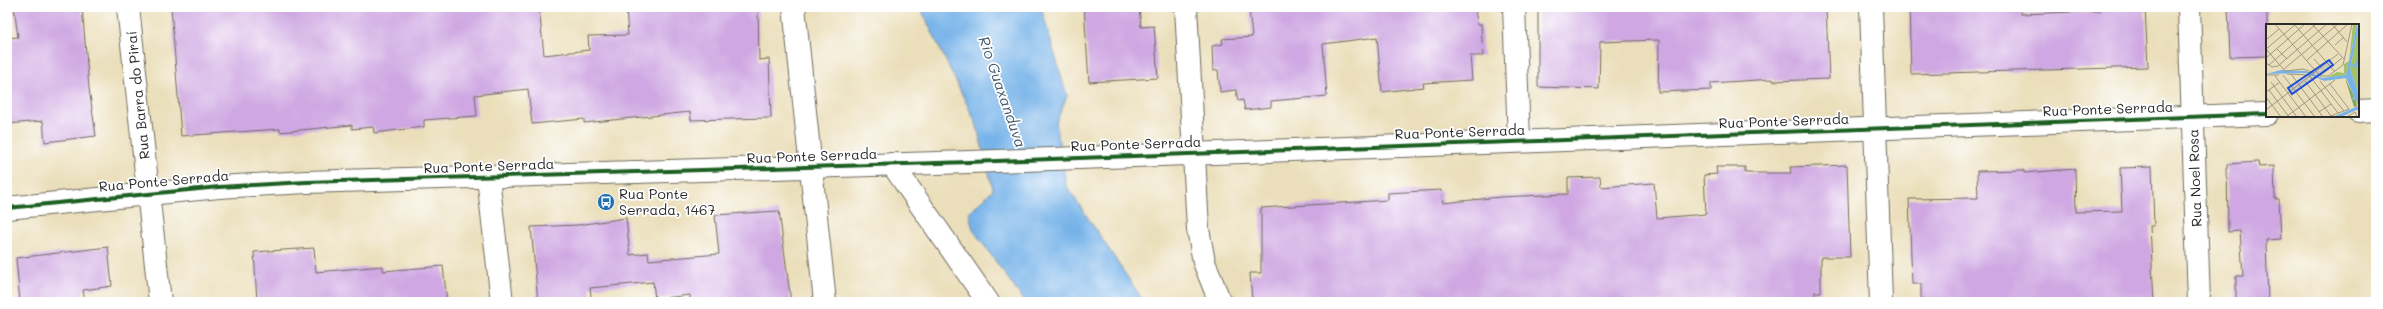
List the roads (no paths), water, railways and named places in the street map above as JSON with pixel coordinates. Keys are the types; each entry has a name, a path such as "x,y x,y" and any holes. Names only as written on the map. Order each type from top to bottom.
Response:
{"street":[{"name":"Rua Barra do Piraí","path":"128,7 160,302"},
{"path":"794,7 825,302"},
{"path":"1186,7 1192,153 1198,229 1204,262 1220,302"},
{"path":"1514,7 1519,141"},
{"path":"1871,7 1881,302"},
{"name":"Rua Noel Rosa","path":"2189,7 2199,302"},
{"path":"2359,111 2376,110"},
{"name":"Rua Ponte Serrada","path":"7,208 148,193 274,184 970,162 2266,114"},
{"path":"892,164 988,302"},
{"path":"488,177 502,302"}],"water":[{"name":"Rio Guaxanduva","path":"920,7 1041,7 1067,96 1056,122 1066,185 1144,302 1025,302 973,230 969,212 993,189 976,123"}],"place":[{"name":"Rua Ponte Serrada, 1467","path":"606,202"}]}
